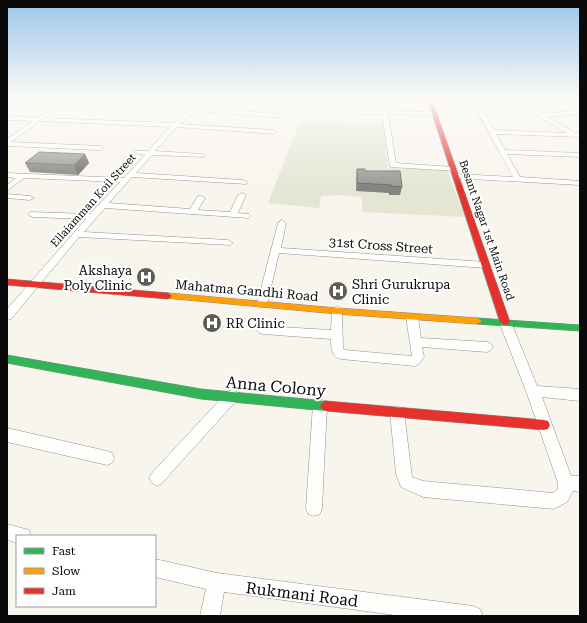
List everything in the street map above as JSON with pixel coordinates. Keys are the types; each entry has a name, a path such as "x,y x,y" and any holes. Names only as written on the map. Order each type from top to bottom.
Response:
{"street":[{"path":"7,143 26,129"},
{"name":"Ellaiamman Koil Street","path":"7,316 76,234 104,205 171,129"},
{"path":"232,129 273,132"},
{"path":"387,129 393,166 518,180 580,183"},
{"name":"Besant Nagar 1st Main Road","path":"440,129 505,322"},
{"path":"490,129 518,180"},
{"path":"566,129 579,136"},
{"path":"492,132 579,136"},
{"path":"7,143 100,148"},
{"path":"137,152 202,156"},
{"path":"503,152 580,155"},
{"path":"7,175 128,177 243,182"},
{"path":"7,189 22,176"},
{"path":"233,215 242,195"},
{"path":"7,196 30,198"},
{"path":"192,212 201,198"},
{"path":"104,205 246,216"},
{"path":"33,214 93,217"},
{"path":"262,304 282,223"},
{"path":"76,234 228,243"},
{"name":"31st Cross Street","path":"275,250 486,265"},
{"name":"Mahatma Gandhi Road","path":"7,282 337,311 580,328"},
{"path":"337,311 337,349 341,354 415,361 418,357 412,317"},
{"path":"397,412 404,474 406,482 410,485 423,488 554,501 561,498 566,489 573,484 544,425 505,322"},
{"path":"263,330 336,335"},
{"path":"416,342 487,347"},
{"name":"Anna Colony","path":"7,359 201,394 544,425"},
{"path":"532,391 580,395"},
{"path":"158,478 232,396"},
{"path":"314,508 320,405"},
{"path":"7,435 107,458"},
{"path":"7,532 19,535"},
{"name":"Rukmani Road","path":"156,568 217,582 473,616"},
{"path":"210,616 217,582"}],"green space":[{"path":"297,129 383,129 388,168 447,170 465,217 362,212 362,197 341,195 321,196 319,208 268,203"}],"building":[{"path":"39,152 85,154 74,165 25,163"},
{"path":"357,169 365,169 365,171 400,171 402,187 357,183"}],"traffic: fast":[{"path":"477,321 580,328"},
{"path":"7,359 201,394 326,406"}],"traffic: slow":[{"path":"168,296 337,311 477,321"}],"traffic: jam":[{"path":"440,129 505,322"},
{"path":"7,282 168,296"},
{"path":"326,406 544,425"}],"place":[{"name":"Akshaya Poly Clinic","path":"146,277"},
{"name":"Shri Gurukrupa Clinic","path":"338,291"},
{"name":"RR Clinic","path":"212,323"}]}
